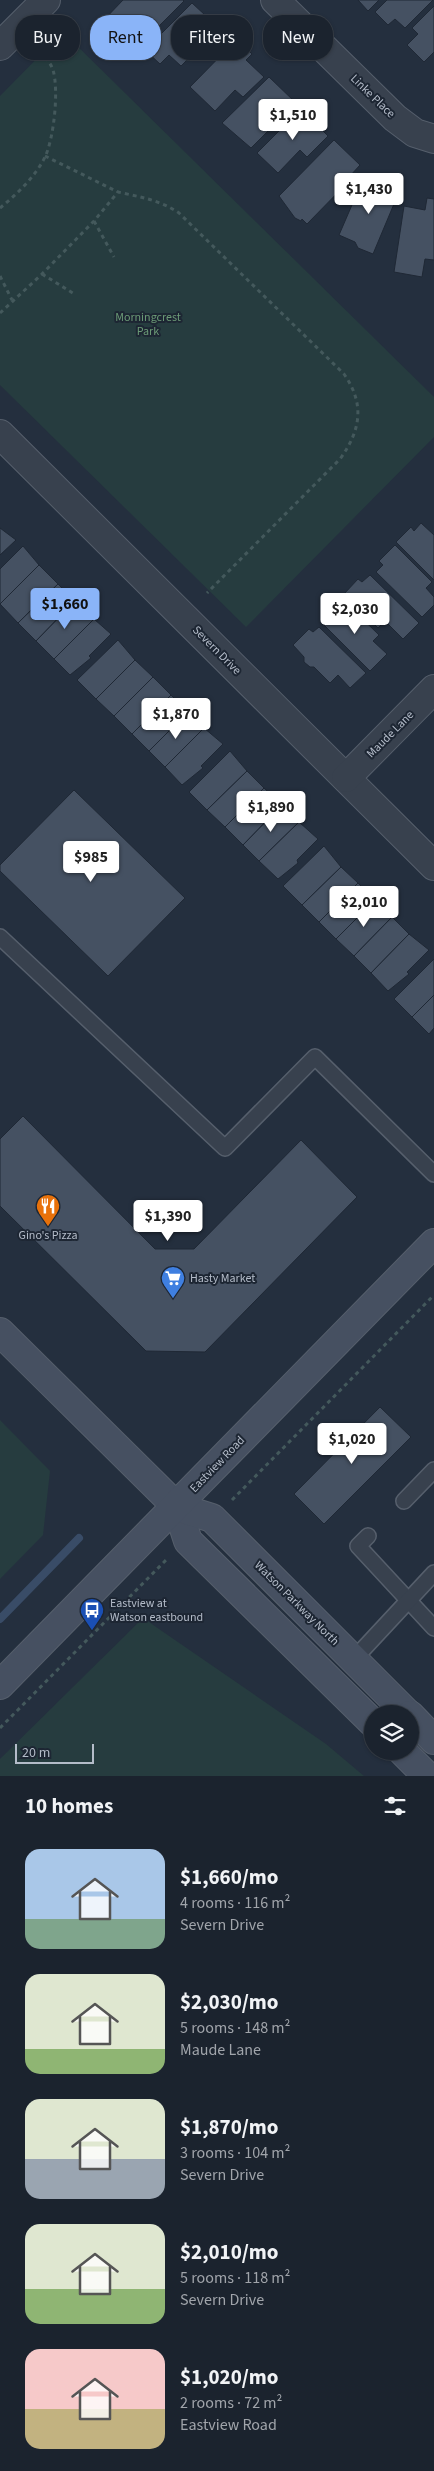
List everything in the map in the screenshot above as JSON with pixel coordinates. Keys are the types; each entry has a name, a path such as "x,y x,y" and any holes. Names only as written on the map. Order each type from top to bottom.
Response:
{"main road":[{"name":"Eastview Road","path":"0,1685 177,1507 434,1243"},
{"name":"Watson Parkway North","path":"0,1332 177,1507 212,1518 400,1705"},
{"name":"Watson Parkway North","path":"177,1507 188,1541 364,1714"},
{"name":"Watson Parkway North","path":"419,1724 434,1740"},
{"path":"411,1760 427,1776"}],"street":[{"path":"0,46 46,0"},
{"name":"Linke Place","path":"275,0 394,118 415,133 434,139"},
{"name":"Severn Drive","path":"0,434 434,866"},
{"name":"Maude Lane","path":"346,778 434,689"}],"lane":[{"path":"0,937 225,1148 315,1056 434,1174"},
{"path":"404,1501 434,1470"},
{"path":"368,1536 358,1546 407,1602 434,1628"},
{"path":"354,1659 434,1573"}],"path":[{"path":"0,208 17,194 45,156 53,120 55,81 53,68 47,60"},
{"path":"45,156 118,192 150,199 168,206 185,218 344,374 354,388 358,404 358,422 354,436 340,459 206,593"},
{"path":"0,313 42,274 94,221 118,192"},
{"path":"94,221 114,257"},
{"path":"42,274 76,295"},
{"path":"0,276 12,300"}],"green space":[{"name":"Morningcrest Park","path":"80,49 434,397 434,437 246,627 0,385 0,96 35,60 80,60"},
{"path":"0,1420 50,1471 43,1535 0,1579"},
{"path":"143,1618 326,1744 364,1776 0,1776 0,1759"}],"building":[{"path":"123,0 184,1 161,24 161,15 109,15"},
{"path":"358,0 379,0 368,11"},
{"path":"387,0 433,0 405,28 395,19 388,25 375,12"},
{"path":"192,3 205,15 180,15"},
{"path":"434,6 434,52 424,62 407,45 418,34 412,28"},
{"path":"171,24 171,57 169,55 160,64 156,60 161,60 161,34"},
{"path":"174,60 187,60 181,66"},
{"path":"216,60 246,60 264,77 243,97 235,90 215,111 190,87"},
{"path":"269,77 296,103 251,148 222,123"},
{"path":"301,109 328,136 307,157 300,150 278,173 257,153"},
{"path":"334,140 360,165 350,176 352,178 307,224 302,219 301,221 295,218 279,196"},
{"path":"364,177 399,192 373,254 358,248 355,242 339,235"},
{"path":"427,198 434,199 434,260 425,259 422,277 394,272 404,206 425,210"},
{"path":"421,523 434,535 434,580 396,542 411,527 414,531"},
{"path":"0,528 16,540 0,555"},
{"path":"395,545 432,582 426,588 434,597 434,605 422,617 376,572 383,565 379,561"},
{"path":"23,546 39,565 0,604 0,569"},
{"path":"39,565 58,584 18,623 0,604"},
{"path":"370,575 419,623 403,639 385,621 378,628 344,594 358,579 362,582"},
{"path":"58,584 75,601 36,641 18,623"},
{"path":"342,599 379,635 373,641 387,654 370,671 324,625 329,619 326,615"},
{"path":"75,601 94,619 54,659 36,641"},
{"path":"94,619 111,634 89,656 91,658 70,675 54,659"},
{"path":"319,627 366,673 350,688 338,675 330,683 314,667 310,667 304,662 304,657 293,645 309,629 313,632"},
{"path":"118,640 135,660 96,699 77,680"},
{"path":"135,660 153,677 114,716 96,699"},
{"path":"153,677 171,695 132,734 114,716"},
{"path":"171,695 188,712 149,751 132,734"},
{"path":"188,712 204,728 165,767 149,751"},
{"path":"204,728 223,744 201,766 203,768 182,785 165,767"},
{"path":"230,751 247,771 207,810 189,792"},
{"path":"247,771 264,788 225,827 207,810"},
{"path":"264,788 282,805 243,845 225,827"},
{"path":"74,790 185,898 108,976 0,871 0,865"},
{"path":"282,805 299,822 259,861 243,845"},
{"path":"299,822 318,839 297,860 298,863 278,879 259,861"},
{"path":"324,846 341,867 302,905 283,886"},
{"path":"341,867 358,883 319,922 302,905"},
{"path":"358,883 375,900 336,939 319,922"},
{"path":"375,900 392,917 354,956 336,939"},
{"path":"392,917 409,934 371,973 354,956"},
{"path":"409,934 429,950 407,972 409,974 388,991 371,973"},
{"path":"434,959 434,995 412,1017 394,999"},
{"path":"434,995 434,1028 429,1034 412,1017"},
{"path":"23,1116 155,1249 194,1249 301,1140 357,1197 205,1352 146,1351 0,1206 0,1139"},
{"path":"380,1407 411,1437 324,1524 294,1494"}],"waterway":[{"path":"0,1619 79,1538"}],"place":[{"name":"Gino's Pizza","path":"48,1227"},
{"name":"Hasty Market","path":"173,1299"},
{"name":"Eastview at Watson eastbound","path":"92,1631"}]}
